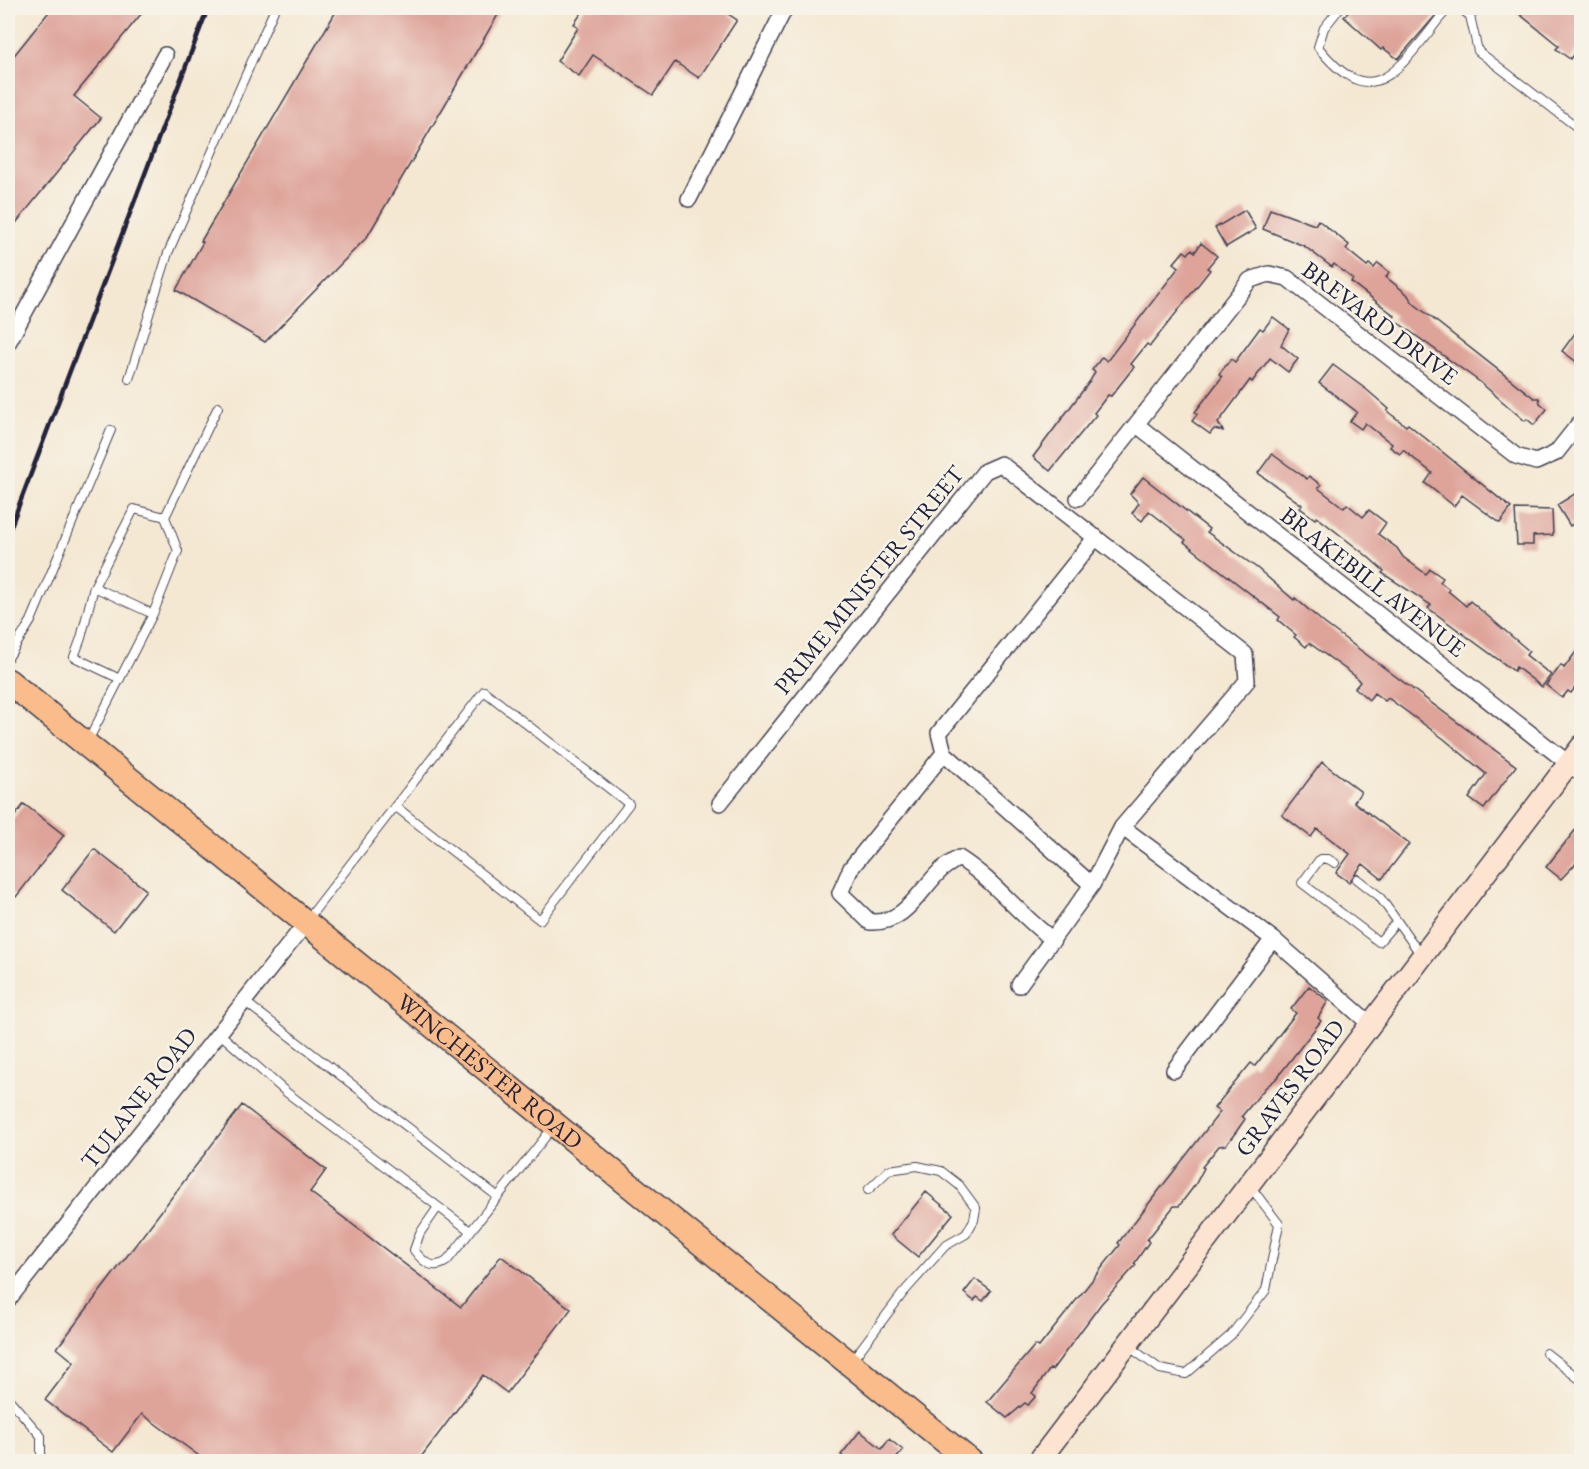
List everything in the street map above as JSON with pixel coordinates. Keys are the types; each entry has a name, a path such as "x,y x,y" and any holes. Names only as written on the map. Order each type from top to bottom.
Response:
{"main road":[{"name":"WINCHESTER ROAD","path":"8,681 971,1461"}],"street":[{"path":"690,199 785,8"},
{"path":"8,343 165,55"},
{"name":"BREVARD DRIVE","path":"1078,498 1250,280 1269,274 1287,278 1516,456 1536,462 1556,453 1581,420"},
{"name":"BRAKEBILL AVENUE","path":"1137,425 1575,768"},
{"name":"PRIME MINISTER STREET","path":"720,803 985,471 1001,464 1096,537"},
{"path":"1019,985 1092,885 1122,827 1247,681 1245,654 1096,537 939,733 944,753 1092,885"},
{"name":"GRAVES ROAD","path":"1038,1461 1422,956 1575,768 1581,746"},
{"path":"944,753 851,868 840,893 870,922 881,923 902,914 941,870 959,858 972,867 1032,925 1053,940"},
{"path":"1122,827 1273,939 1370,1024"},
{"name":"TULANE ROAD","path":"8,1300 306,923"},
{"path":"1174,1070 1273,939"}],"lane":[{"path":"129,379 168,253 275,8"},
{"path":"1340,8 1324,28 1318,47 1331,63 1354,80 1371,82 1385,78 1399,69 1451,8"},
{"path":"1460,8 1470,16 1478,51 1581,130"},
{"path":"1470,16 1477,8"},
{"path":"86,745 153,614 178,551 165,517 218,407"},
{"path":"8,658 31,621 111,430"},
{"path":"120,680 74,657 94,587 134,509 165,517"},
{"path":"94,587 153,614"},
{"path":"306,923 395,806 484,691 630,804 540,920 395,806"},
{"path":"1335,863 1328,859 1320,860 1302,884 1379,942 1397,921"},
{"path":"1357,879 1379,896 1422,956"},
{"path":"244,1001 497,1196"},
{"path":"219,1033 286,1092 469,1230"},
{"path":"438,1207 416,1240 414,1250 421,1260 430,1266 440,1266 447,1261 469,1230 555,1125"},
{"path":"850,1364 910,1285 945,1246 966,1234 974,1220 976,1208 959,1185 941,1171 917,1166 889,1170 868,1190"},
{"path":"1127,1345 1160,1369 1186,1374 1231,1335 1266,1290 1279,1224 1249,1185"},
{"path":"1546,1353 1581,1381"},
{"path":"8,1398 41,1436 41,1461"}],"building":[{"path":"52,8 146,8 74,96 101,118 8,233 8,63"},
{"path":"338,8 502,8 367,237 265,342 176,290 203,242 201,241"},
{"path":"585,8 719,8 737,20 699,78 675,62 653,95 593,55 579,76 557,61 578,28 574,24"},
{"path":"1352,8 1442,8 1398,59 1383,48 1381,50 1344,17"},
{"path":"1512,8 1581,8 1581,44 1570,59 1556,49 1559,46"},
{"path":"1270,209 1315,225 1318,220 1349,245 1346,249 1367,266 1369,264 1374,268 1378,263 1389,272 1386,277 1407,294 1413,303 1534,398 1539,398 1540,403 1547,409 1534,425 1527,419 1525,421 1480,382 1393,319 1395,316 1351,282 1353,279 1334,264 1332,267 1304,246 1263,229"},
{"path":"1245,210 1256,229 1226,247 1215,228"},
{"path":"1201,243 1217,256 1207,268 1210,270 1150,346 1147,344 1131,364 1134,367 1111,396 1108,395 1094,413 1096,415 1050,471 1033,457 1090,381 1095,372 1092,370 1102,357 1107,361 1179,267 1174,263 1184,251 1188,254 1192,249 1195,252"},
{"path":"1273,317 1289,329 1281,345 1298,359 1288,372 1270,358 1252,382 1250,380 1218,423 1223,431 1214,429 1210,434 1192,421 1197,414 1195,412 1222,377 1219,374 1231,359 1235,362 1260,328 1263,330"},
{"path":"1581,325 1581,365 1562,351"},
{"path":"1333,365 1367,390 1389,409 1387,411 1406,426 1408,424 1511,508 1500,523 1462,495 1454,506 1425,483 1432,473 1403,450 1400,454 1390,447 1392,444 1365,423 1361,429 1350,421 1357,412 1319,383"},
{"path":"1272,454 1307,479 1309,476 1321,485 1318,488 1344,508 1347,504 1363,517 1369,510 1386,523 1378,534 1397,548 1403,557 1426,574 1430,569 1443,578 1440,582 1449,589 1448,591 1466,606 1470,601 1529,651 1526,655 1551,675 1542,687 1516,667 1514,671 1428,608 1431,605 1382,573 1384,571 1367,556 1317,517 1315,519 1300,508 1302,505 1258,473"},
{"path":"1143,477 1209,529 1207,532 1257,568 1294,600 1295,598 1324,623 1516,766 1484,809 1469,798 1486,774 1444,739 1388,698 1385,701 1374,693 1369,700 1355,688 1360,682 1355,676 1309,643 1306,647 1278,620 1280,617 1184,542 1186,540 1149,511 1142,521 1132,513 1139,503 1130,494"},
{"path":"1581,490 1581,519 1570,526 1557,505"},
{"path":"1515,509 1552,510 1553,535 1533,536 1533,545 1517,545"},
{"path":"1581,645 1581,680 1571,693 1568,691 1562,698 1546,685 1561,665 1564,668"},
{"path":"1322,762 1361,792 1354,802 1409,844 1382,879 1363,864 1349,882 1336,873 1350,854 1317,829 1311,837 1282,815"},
{"path":"24,804 64,835 16,897 8,890 8,825"},
{"path":"1581,823 1581,858 1561,879 1546,867"},
{"path":"94,849 146,890 114,931 62,890"},
{"path":"1309,986 1328,1001 1318,1018 1321,1021 1276,1079 1266,1087 1242,1116 1245,1119 1226,1145 1219,1146 1202,1167 1204,1168 1195,1185 1179,1206 1174,1206 1147,1240 1149,1242 1134,1264 1136,1265 1101,1304 1032,1393 1036,1396 1028,1405 1025,1403 1007,1418 987,1402 1035,1345 1039,1347 1120,1245 1118,1243 1220,1112 1214,1108 1251,1063 1255,1066 1296,1013 1291,1009"},
{"path":"242,1105 326,1170 310,1192 461,1307 501,1256 571,1309 507,1393 483,1375 418,1461 206,1461 142,1414 113,1452 45,1400 74,1362 57,1348"},
{"path":"926,1192 953,1214 918,1257 891,1235"},
{"path":"975,1279 991,1291 983,1301 977,1297 974,1301 964,1293"},
{"path":"860,1431 882,1449 889,1439 903,1450 895,1460 898,1461 848,1461 841,1455"}],"railway":[{"path":"8,534 208,8"}]}
